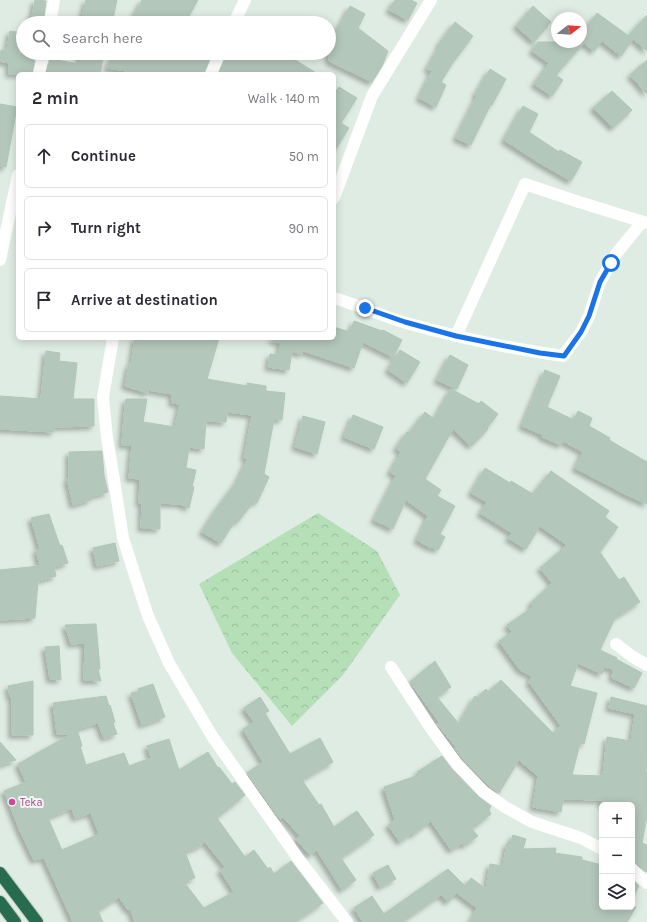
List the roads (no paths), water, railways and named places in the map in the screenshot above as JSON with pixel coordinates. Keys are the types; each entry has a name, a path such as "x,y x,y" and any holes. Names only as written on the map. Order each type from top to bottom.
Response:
{"highway":[{"path":"0,873 38,922"},
{"path":"0,902 15,922"}],"street":[{"path":"51,16 54,0"},
{"path":"237,16 245,0"},
{"path":"336,193 372,96 431,0"},
{"path":"39,72 42,60"},
{"path":"212,72 217,60"},
{"path":"0,260 16,184"},
{"path":"336,299 405,322 456,336 540,353 564,356 581,332 589,316 600,282 616,254 644,222 525,184 456,336"},
{"path":"113,340 103,397 107,438 123,538 148,616 170,663 212,736 300,861 347,922"},
{"path":"616,644 633,658 647,665"},
{"path":"391,668 457,764 484,792 505,807 532,822 581,838 599,847"},
{"path":"635,871 647,883"}],"place":[{"name":"Teka","path":"12,802"}]}
